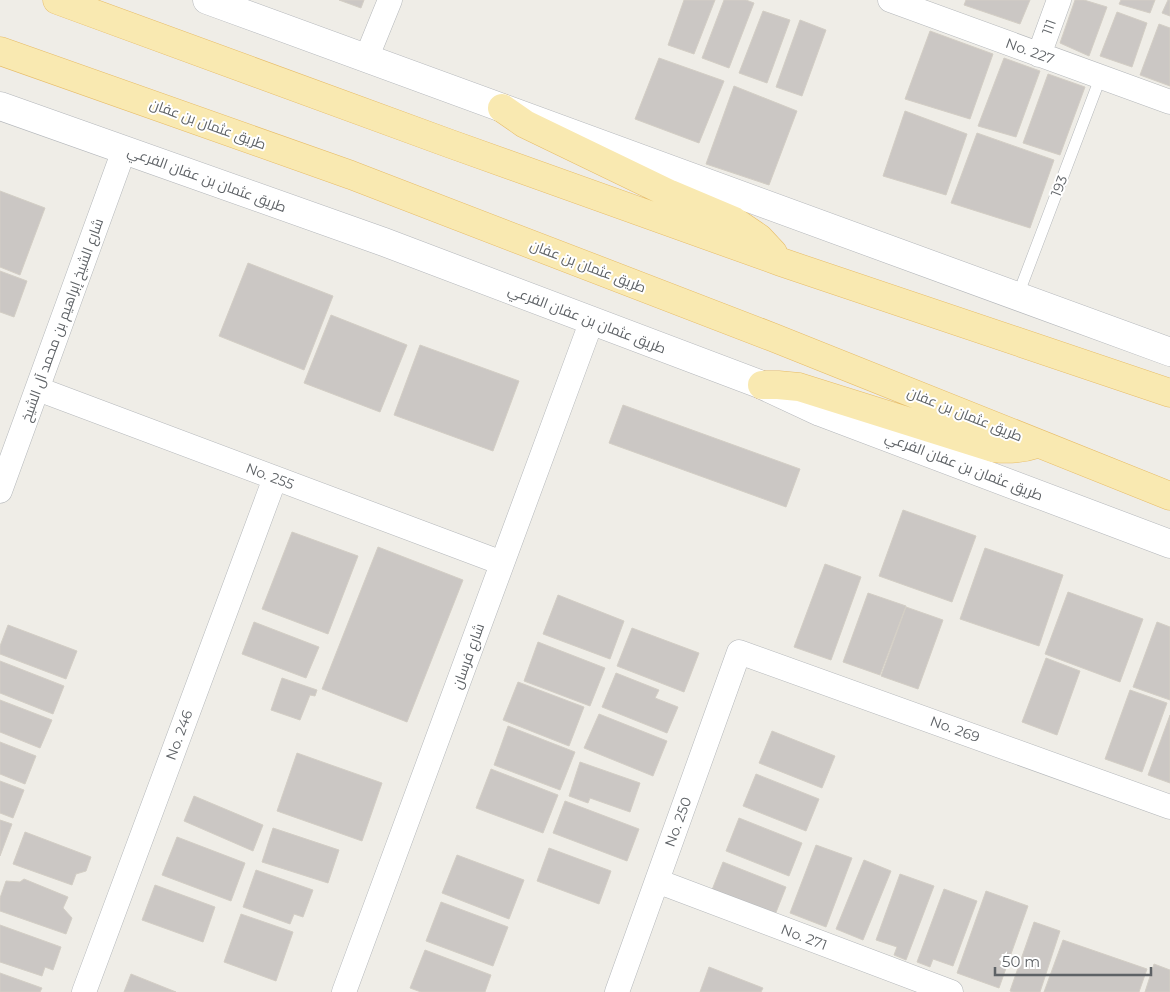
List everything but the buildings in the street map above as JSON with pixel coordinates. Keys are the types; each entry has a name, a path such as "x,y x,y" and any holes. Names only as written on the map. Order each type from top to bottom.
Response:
{"main road":[{"path":"58,0 780,262 1170,393"},
{"path":"207,0 1170,352"},
{"name":"طريق عثمان بن عفان","path":"0,51 351,175 772,337 1170,496"},
{"name":"طريق عثمان بن عفان الفرعي","path":"0,106 384,242 762,385 820,412 1170,544"},
{"path":"502,108 525,124 670,194 734,221 759,238 780,262"},
{"path":"762,385 799,387 993,448 1022,449 1039,443"}],"street":[{"path":"366,59 390,0"},
{"name":"No. 227","path":"890,0 1170,102"},
{"name":"111","path":"1039,55 1060,0"},
{"name":"شارع الشيخ إبراهيم بن محمد آل الشيخ","path":"0,491 124,150"},
{"name":"شارع فرسان","path":"344,992 592,320"},
{"name":"No. 255","path":"38,389 502,564"},
{"name":"No. 246","path":"84,992 275,478"},
{"name":"No. 269","path":"739,652 1170,807"},
{"name":"No. 250","path":"617,992 739,652"},
{"name":"No. 271","path":"657,881 951,992"}],"lane":[{"name":"193","path":"1018,296 1101,76"}]}
